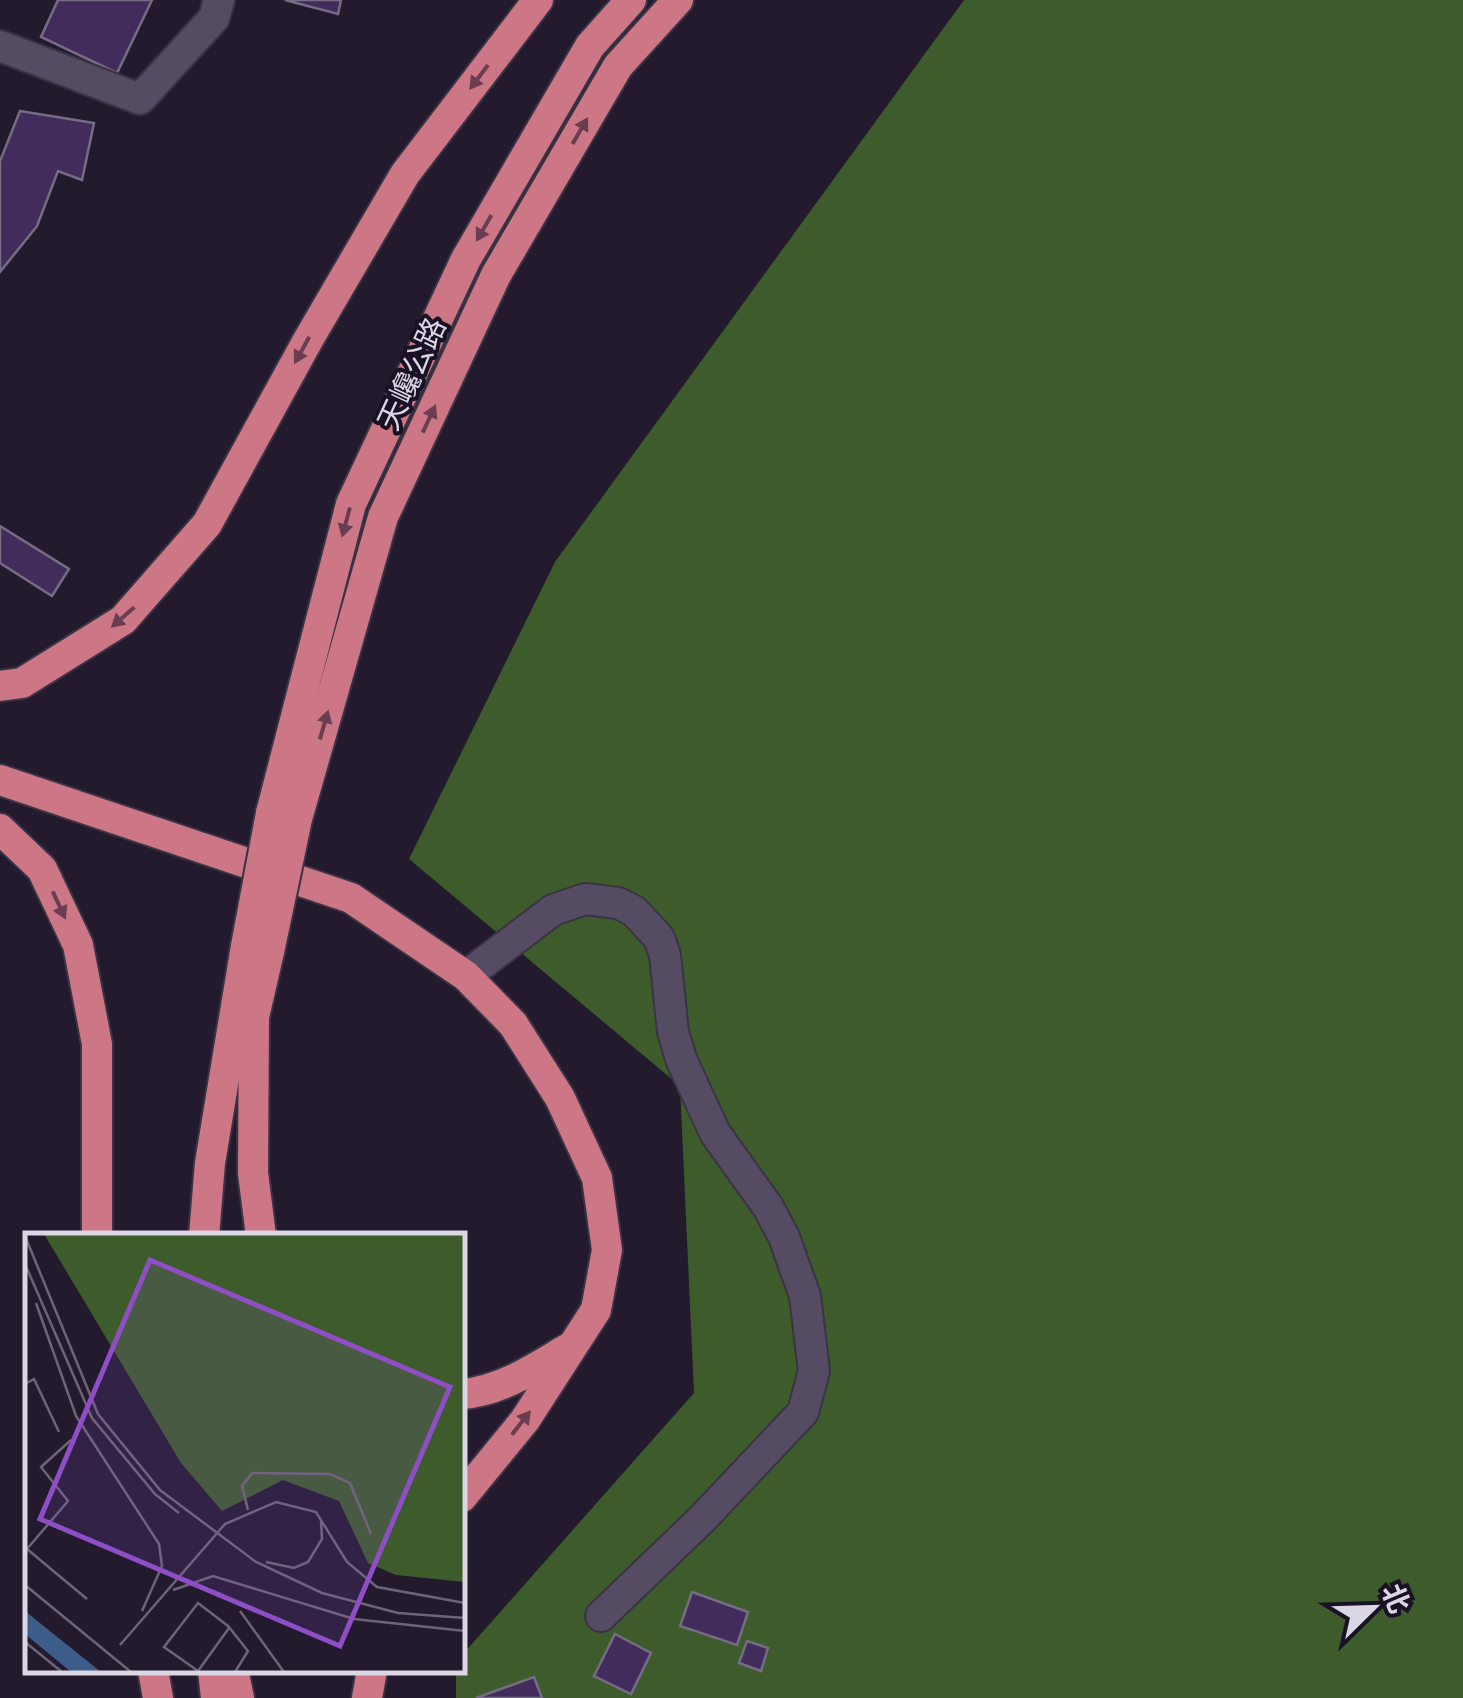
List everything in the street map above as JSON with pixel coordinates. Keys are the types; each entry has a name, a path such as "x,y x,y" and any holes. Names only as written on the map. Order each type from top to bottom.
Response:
{"highway":[{"path":"0,686 22,683 123,620 207,524 405,174 538,0"},
{"name":"天巉公路","path":"284,816 351,504 466,259 590,46 632,0"},
{"name":"天巉公路","path":"284,816 383,518 496,275 618,66 678,0"},
{"path":"0,780 351,898 466,976 513,1024 560,1098 597,1178 607,1250 596,1310 525,1420 465,1492"},
{"path":"204,1233 210,1163 284,816"},
{"path":"0,829 42,868 78,945 97,1044 97,1233"},
{"path":"258,949 253,1172 261,1233"},
{"path":"224,1233 234,1121 254,1017"},
{"path":"465,1394 524,1374 574,1345"},
{"path":"154,1673 158,1698"},
{"path":"213,1673 216,1698"},
{"path":"234,1673 238,1698"},
{"path":"367,1698 371,1673"}],"lane":[{"path":"0,46 140,99 214,18 219,0"},
{"path":"466,976 568,902 602,899 634,911 648,923 666,955 673,1032 691,1086 727,1154 768,1207 784,1237 804,1296 814,1371 803,1412 703,1518 601,1616"}],"green space":[{"path":"964,0 1463,0 1463,1698 456,1698 456,1673 465,1673 465,1652 694,1393 680,1086 409,859 555,562"}],"building":[{"path":"58,0 152,0 117,73 41,37"},
{"path":"285,0 341,0 338,14"},
{"path":"20,111 94,123 82,180 58,171 37,226 0,272 0,161"},
{"path":"0,526 69,569 52,596 0,563"},
{"path":"692,1592 748,1612 737,1645 680,1626"},
{"path":"615,1634 651,1653 631,1694 594,1676"},
{"path":"747,1641 768,1648 761,1671 739,1663"},
{"path":"534,1677 542,1698 476,1698"}]}
